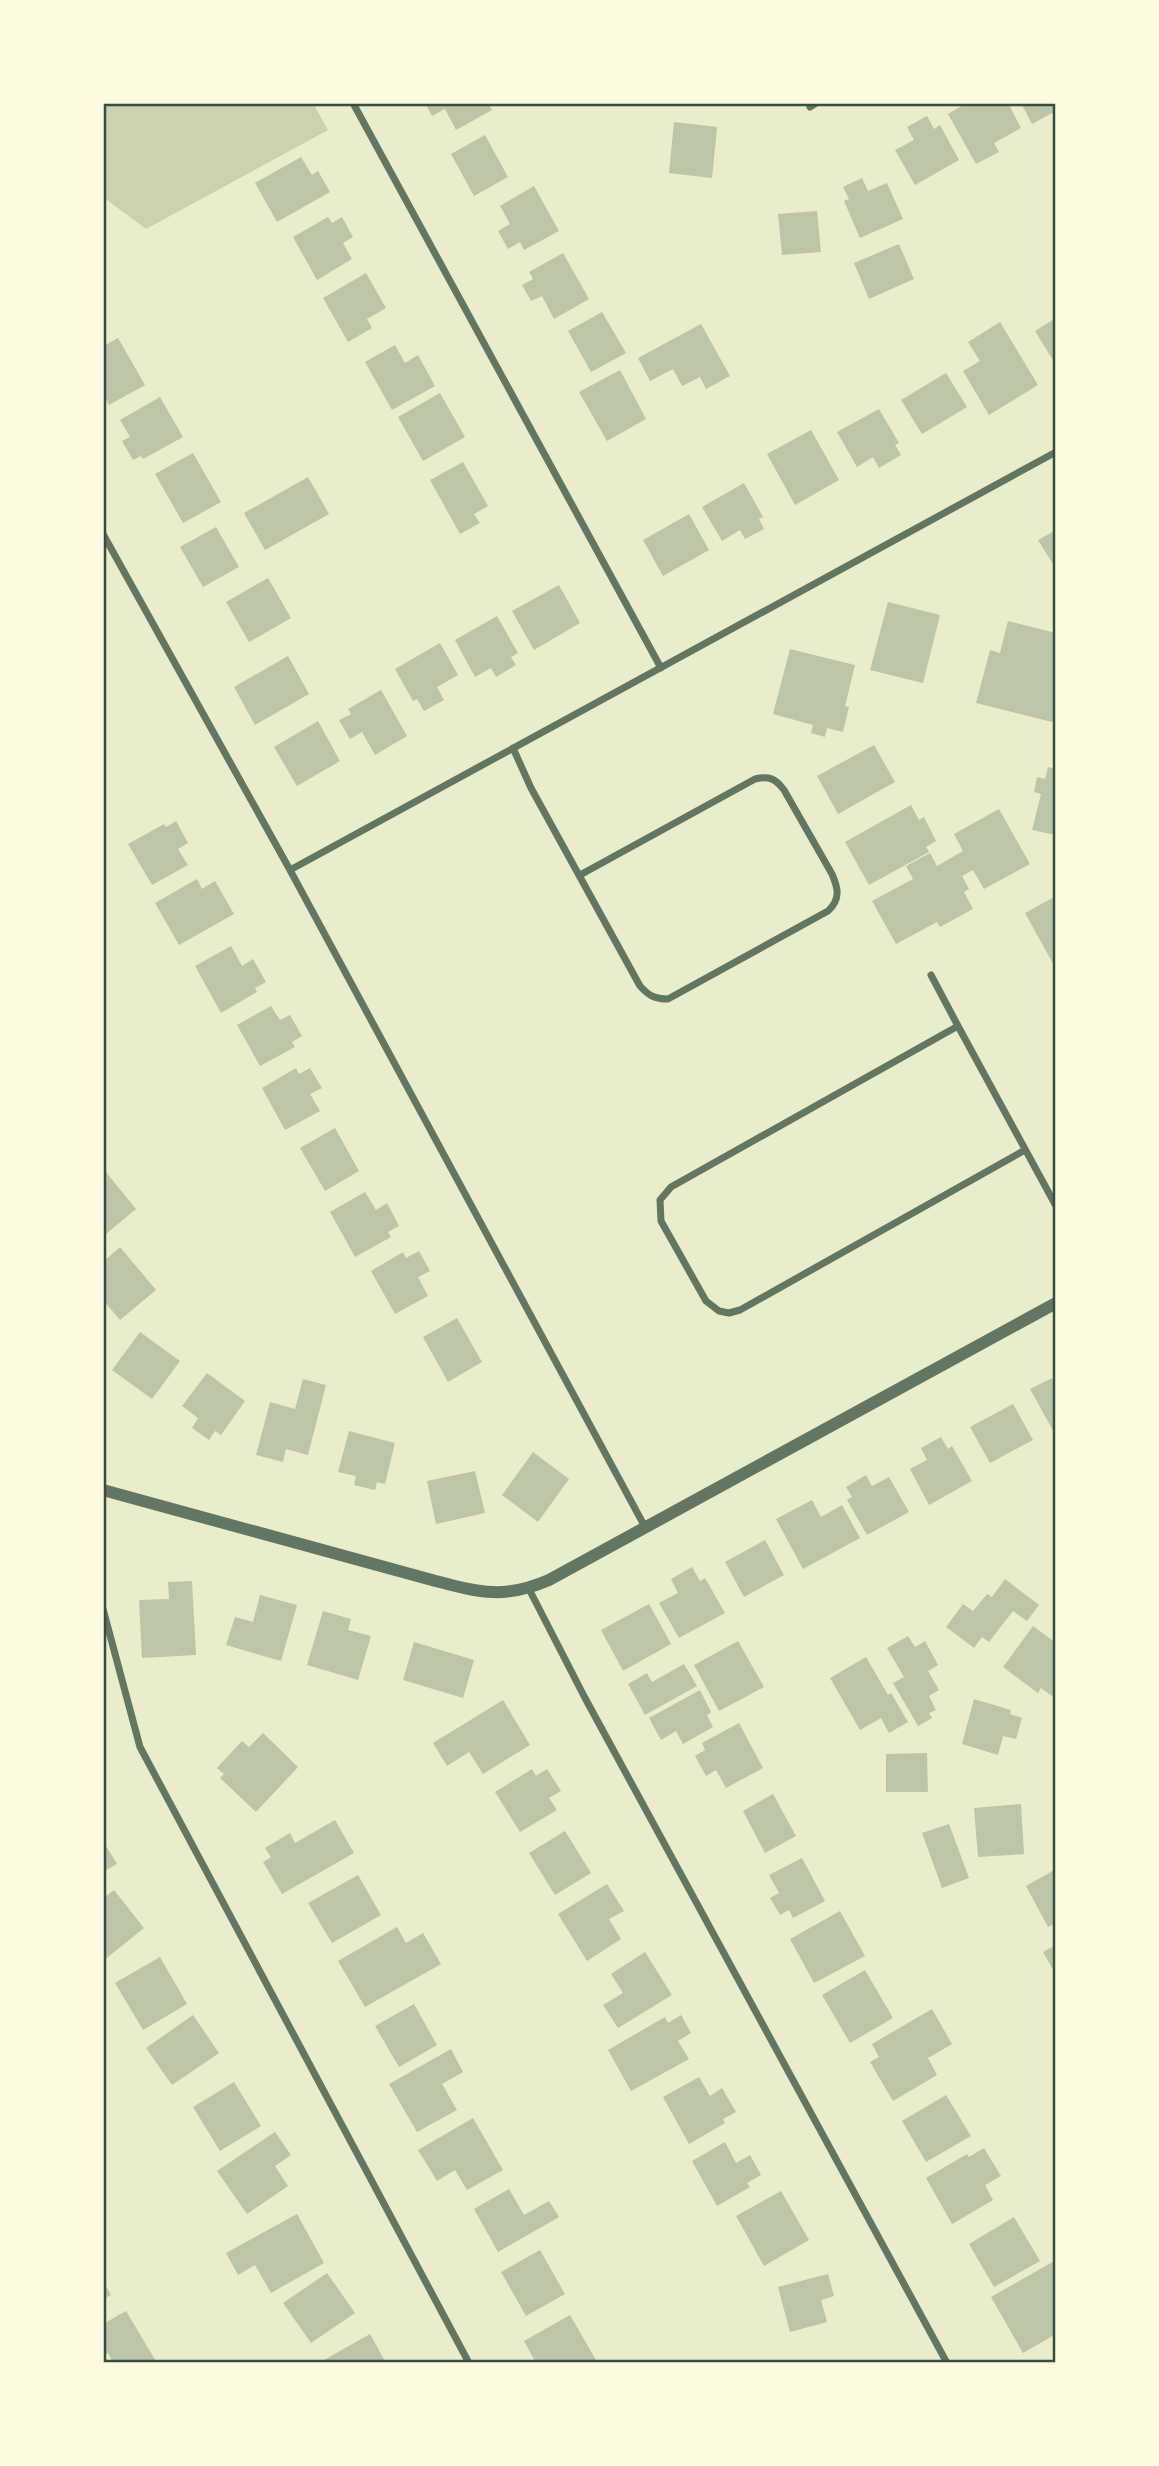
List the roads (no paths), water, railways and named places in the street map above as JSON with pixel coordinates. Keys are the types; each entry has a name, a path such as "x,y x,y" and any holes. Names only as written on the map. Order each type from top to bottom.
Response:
{"street":[{"path":"353,103 661,668"},
{"path":"290,870 1056,452"},
{"path":"103,534 290,870 645,1527"},
{"path":"513,748 531,788 579,876 640,986 649,996 668,999 828,911 835,905 838,897 838,886 832,874 784,790 776,780 768,777 755,779 579,876"},
{"path":"931,975 1056,1206"},
{"path":"958,1026 671,1187 660,1200 661,1221 706,1301 719,1311 729,1313 740,1310 1025,1150"},
{"path":"103,1490 467,1589 509,1593 529,1589 1056,1303"},
{"path":"529,1589 572,1674 947,2363"},
{"path":"103,1609 140,1747 469,2363"}]}
